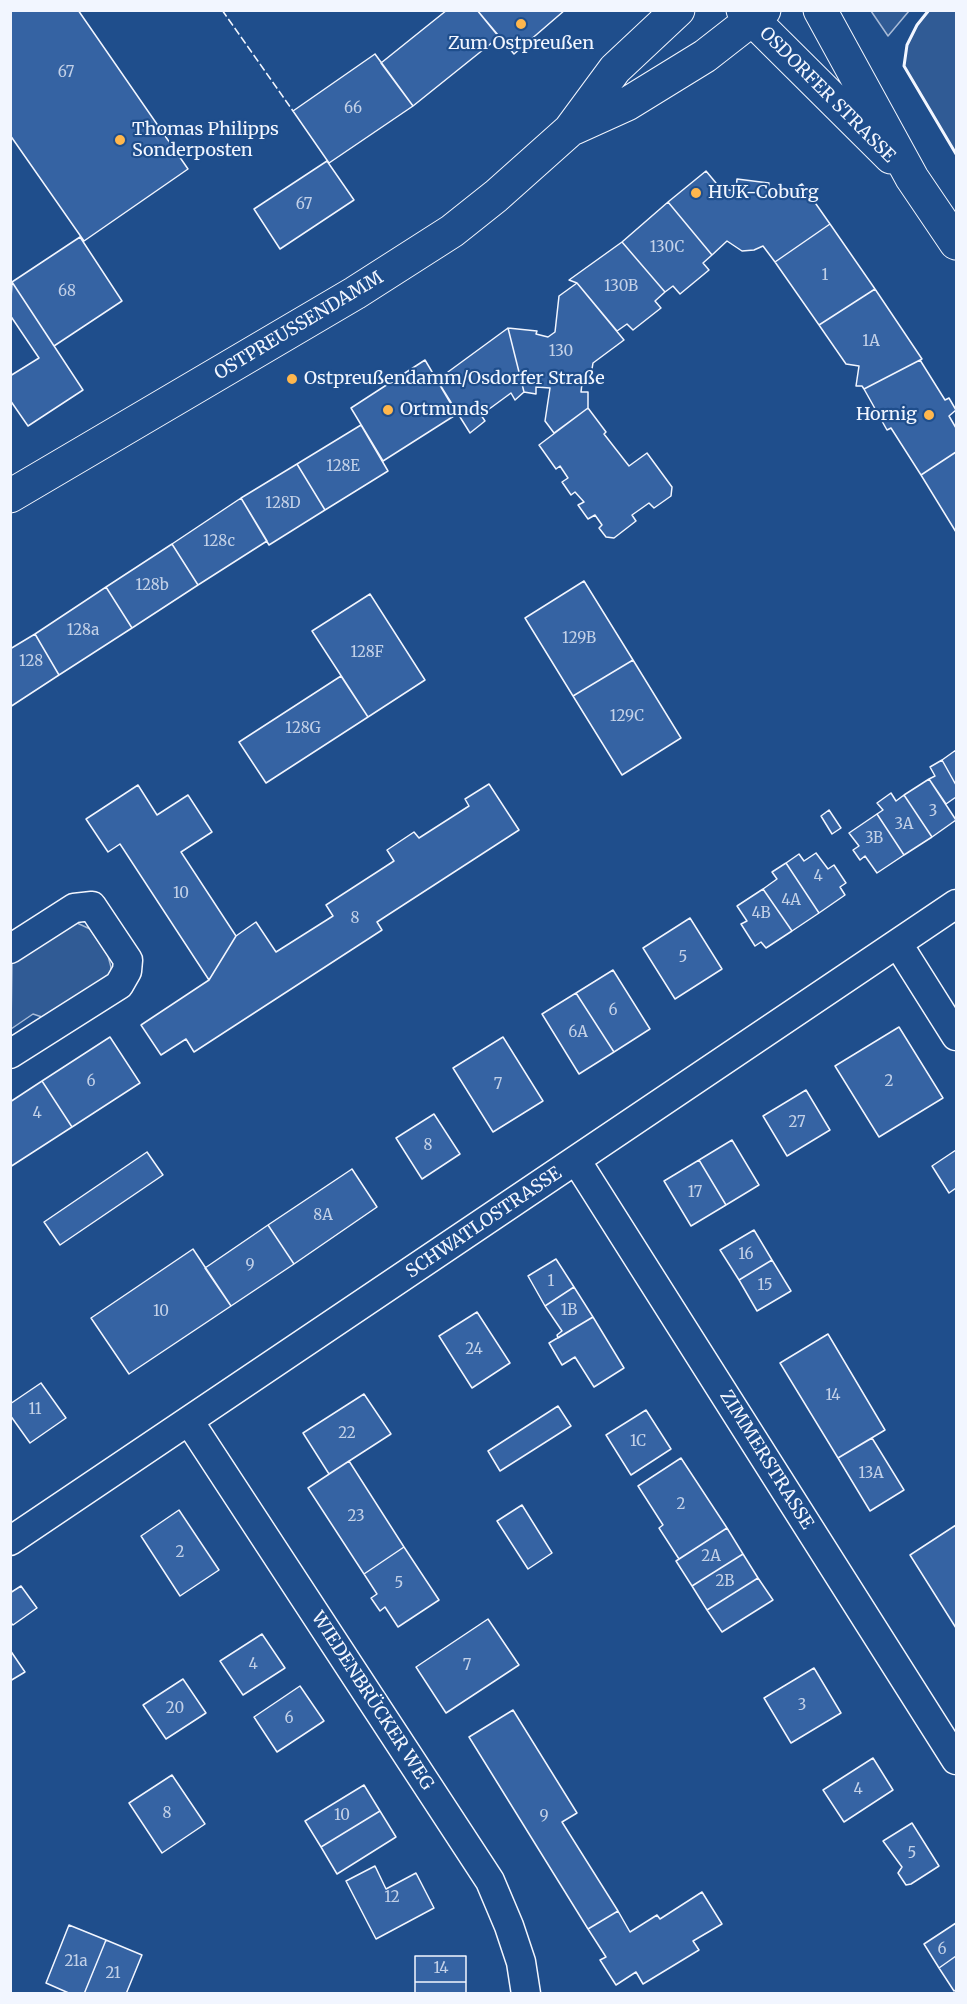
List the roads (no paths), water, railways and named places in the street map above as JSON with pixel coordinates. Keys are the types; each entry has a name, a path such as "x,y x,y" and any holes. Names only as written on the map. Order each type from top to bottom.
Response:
{"main road":[{"name":"OSTPREUSSENDAMM","path":"10,496 409,261 496,196 570,130 615,69 678,10"},
{"name":"OSDORFER STRASSE","path":"819,10 912,178 957,243"},
{"name":"OSTPREUSSENDAMM","path":"570,130 627,104 705,57 753,14"},
{"name":"OSDORFER STRASSE","path":"753,14 912,178"}],"street":[{"name":"SCHWATLOSTRASSE","path":"10,1541 957,904"},
{"path":"10,949 74,908 92,906 128,960 127,972 119,986 10,1054"},
{"path":"898,944 957,1036"},
{"name":"ZIMMERSTRASSE","path":"576,1160 957,1760"},
{"name":"WIEDENBRÜCKER WEG","path":"189,1421 490,1881 509,1926 520,1962 526,1994"}],"place":[{"name":"Zum Ostpreußen","path":"521,24"},
{"name":"Thomas Philipps Sonderposten","path":"120,140"},
{"name":"HUK-Coburg","path":"696,193"},
{"name":"Ostpreußendamm/Osdorfer Straße","path":"292,379"},
{"name":"Ortmunds","path":"388,410"},
{"name":"Hornig","path":"929,415"}]}
